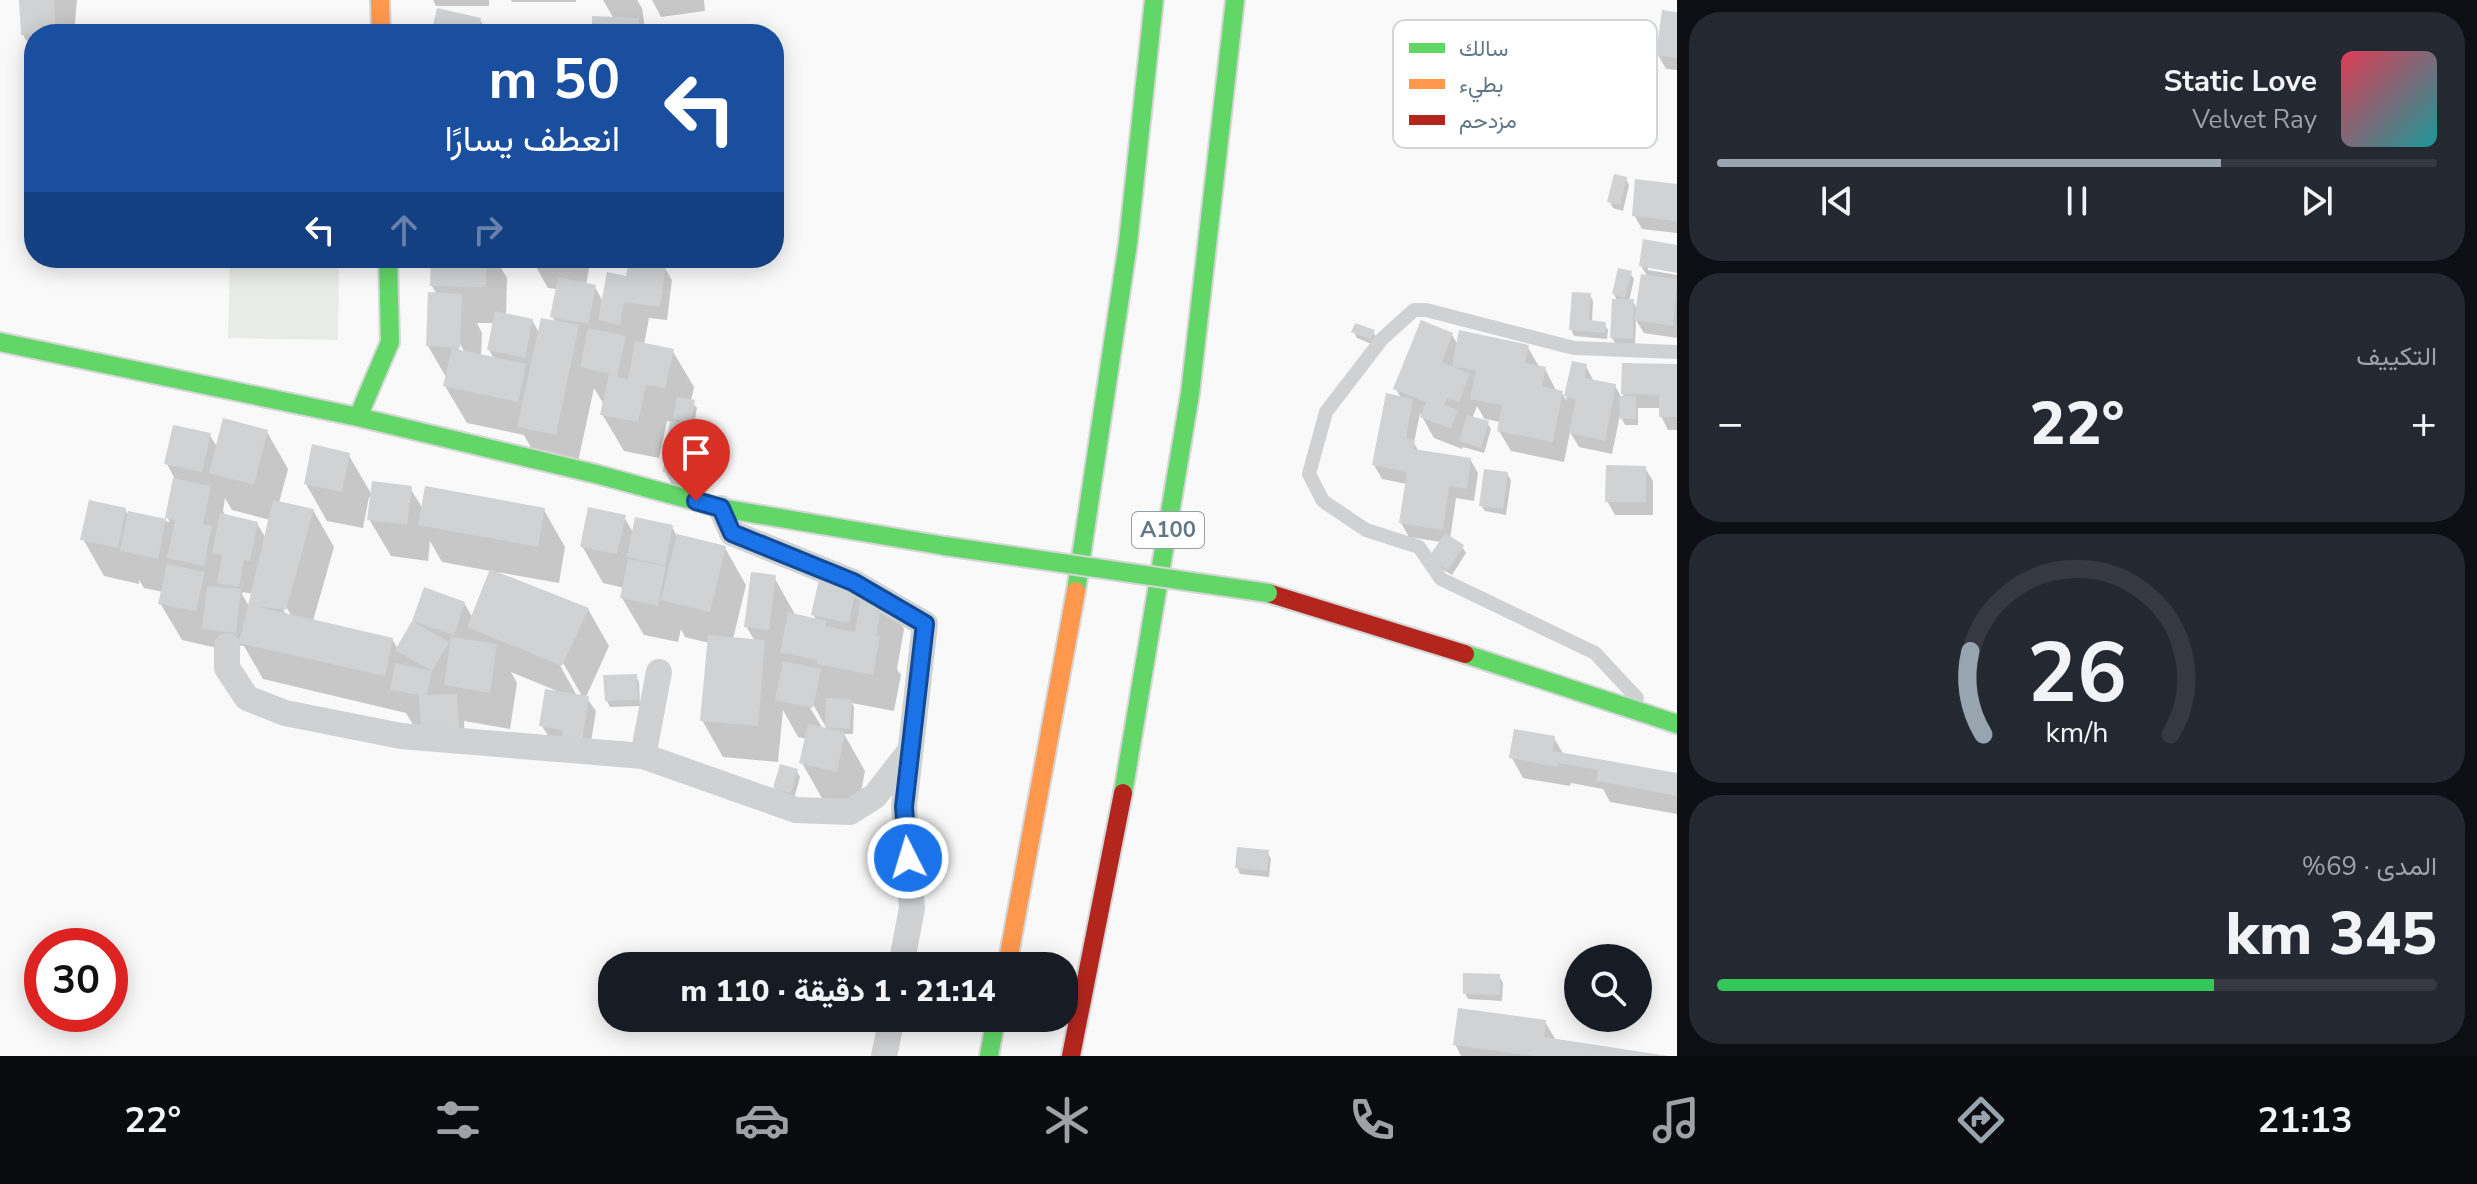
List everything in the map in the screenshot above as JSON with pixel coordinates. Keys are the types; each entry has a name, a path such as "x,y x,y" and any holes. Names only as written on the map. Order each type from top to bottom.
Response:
{"main road":[{"path":"380,0 381,24"},
{"path":"1010,952 1064,672 1092,503 1130,231 1154,0"},
{"name":"A100","path":"1071,1056 1134,738 1182,447 1235,0"},
{"path":"358,417 390,342 388,268"},
{"path":"0,342 358,417 596,474 721,508 945,546 1268,593 1651,713 1677,724"},
{"path":"989,1056 993,1032"}],"street":[{"path":"721,508 732,533 853,582 925,624 904,807 912,908 904,952"},
{"path":"227,646 227,668 247,698 285,713 401,736 643,756 796,810 850,812 875,796 910,751"},
{"path":"643,756 659,672"},
{"path":"884,1056 889,1032"}],"lane":[{"path":"1651,713 1595,653 1441,579 1419,547 1366,530 1323,501 1309,474 1326,412 1382,339 1414,310 1426,310 1574,348 1677,352"}],"shaded area":[{"path":"230,268 339,268 338,340 228,338"}],"building":[{"path":"19,0 54,0 55,24 24,24 24,35 21,35"},
{"path":"437,8 481,18 480,24 433,24"},
{"path":"1662,10 1677,12 1677,58 1657,55"},
{"path":"592,16 639,18 639,24 592,24"},
{"path":"1614,174 1627,177 1620,205 1607,202"},
{"path":"1635,179 1677,184 1677,221 1632,216"},
{"path":"1643,239 1677,245 1677,273 1639,266"},
{"path":"431,268 486,268 486,287 430,286"},
{"path":"628,268 666,268 660,307 624,302 620,325 598,320 607,272 626,276"},
{"path":"1618,268 1632,271 1625,298 1612,294"},
{"path":"1641,274 1677,279 1673,326 1634,320"},
{"path":"558,277 596,285 588,324 550,317"},
{"path":"428,292 462,294 460,348 426,346"},
{"path":"1572,292 1591,293 1589,320 1606,322 1605,333 1569,330"},
{"path":"1612,299 1634,299 1633,339 1610,338"},
{"path":"495,311 533,319 525,358 487,350"},
{"path":"541,318 579,325 556,435 517,427"},
{"path":"1421,320 1453,333 1442,362 1470,374 1459,402 1447,398 1444,405 1458,410 1451,429 1420,417 1426,402 1393,389"},
{"path":"1355,323 1375,330 1371,340 1351,332"},
{"path":"588,328 626,336 617,377 628,379 635,341 674,349 665,388 646,385 638,422 600,415 609,374 580,367"},
{"path":"1459,330 1529,345 1525,363 1546,367 1542,386 1563,391 1553,442 1497,431 1502,405 1470,399 1476,371 1452,366"},
{"path":"452,348 526,364 518,402 443,386"},
{"path":"1572,361 1587,364 1585,378 1616,384 1605,441 1569,433 1576,399 1564,396"},
{"path":"1622,363 1677,364 1677,417 1659,417 1659,395 1621,394"},
{"path":"1386,393 1413,399 1406,438 1415,440 1413,449 1471,458 1467,489 1449,486 1443,530 1399,523 1407,472 1372,465"},
{"path":"1619,396 1636,396 1636,419 1620,419"},
{"path":"677,397 695,400 691,422 673,419"},
{"path":"1467,415 1489,421 1481,448 1459,441"},
{"path":"223,418 268,430 254,485 209,473"},
{"path":"670,421 696,424 690,476 663,472"},
{"path":"173,425 211,433 202,472 164,464"},
{"path":"312,444 350,453 342,492 304,484"},
{"path":"1606,465 1646,466 1646,502 1605,502"},
{"path":"1484,469 1508,472 1503,509 1479,506"},
{"path":"173,478 211,486 203,524 212,526 204,566 167,558 175,520 165,518"},
{"path":"372,481 412,486 407,525 367,520"},
{"path":"425,486 545,508 538,547 418,525"},
{"path":"89,500 126,508 118,548 80,540"},
{"path":"273,500 314,509 286,610 255,606 393,638 385,676 239,643"},
{"path":"588,507 626,515 617,554 580,547"},
{"path":"128,511 166,519 158,559 120,551"},
{"path":"220,513 258,522 250,561 244,560 239,587 217,583 222,555 212,553"},
{"path":"635,517 673,525 665,565 627,557"},
{"path":"1445,533 1464,545 1448,570 1428,558"},
{"path":"677,534 726,546 710,612 661,600"},
{"path":"628,559 666,566 658,606 620,598"},
{"path":"167,564 205,572 196,611 158,604"},
{"path":"490,569 589,608 562,666 467,627"},
{"path":"751,572 776,575 769,630 744,627"},
{"path":"820,575 857,583 849,623 811,615"},
{"path":"207,586 241,589 236,633 202,629"},
{"path":"424,587 465,602 454,635 412,621"},
{"path":"863,587 884,591 873,675 817,664 817,660 780,652 788,612 826,621 825,626 855,632"},
{"path":"412,621 449,642 432,671 395,650"},
{"path":"708,635 765,640 758,726 700,721"},
{"path":"451,637 497,644 490,693 444,685"},
{"path":"783,661 821,669 813,708 775,700"},
{"path":"395,663 432,671 427,695 457,694 459,729 421,731 419,695 390,690"},
{"path":"637,674 638,700 605,701 603,675"},
{"path":"545,689 589,696 582,742 562,739 563,730 539,726"},
{"path":"826,698 852,699 850,729 825,727"},
{"path":"808,724 845,732 837,772 799,763"},
{"path":"1514,729 1555,736 1553,751 1677,773 1677,796 1596,781 1598,770 1509,758"},
{"path":"780,764 798,769 791,793 773,788"},
{"path":"1237,847 1269,850 1267,871 1235,868"},
{"path":"1463,973 1500,974 1500,995 1463,994"},
{"path":"1458,1008 1546,1020 1544,1037 1668,1056 1534,1056 1453,1045"}],"traffic: fast":[{"path":"1076,591 1128,243 1154,0"},
{"path":"1123,793 1190,394 1235,0"},
{"path":"0,342 358,417 390,342 388,268"},
{"path":"358,417 596,474 721,508 945,546"},
{"path":"945,546 1268,593"},
{"path":"1465,654 1677,724"},
{"path":"989,1056 993,1032"}],"traffic: slow":[{"path":"380,0 381,24"},
{"path":"1010,952 1076,591"}],"traffic: jam":[{"path":"1268,593 1465,654"},
{"path":"1071,1056 1123,793"}],"route":[{"path":"696,501 721,508 732,533 853,582 925,624 904,807 908,858"}]}
